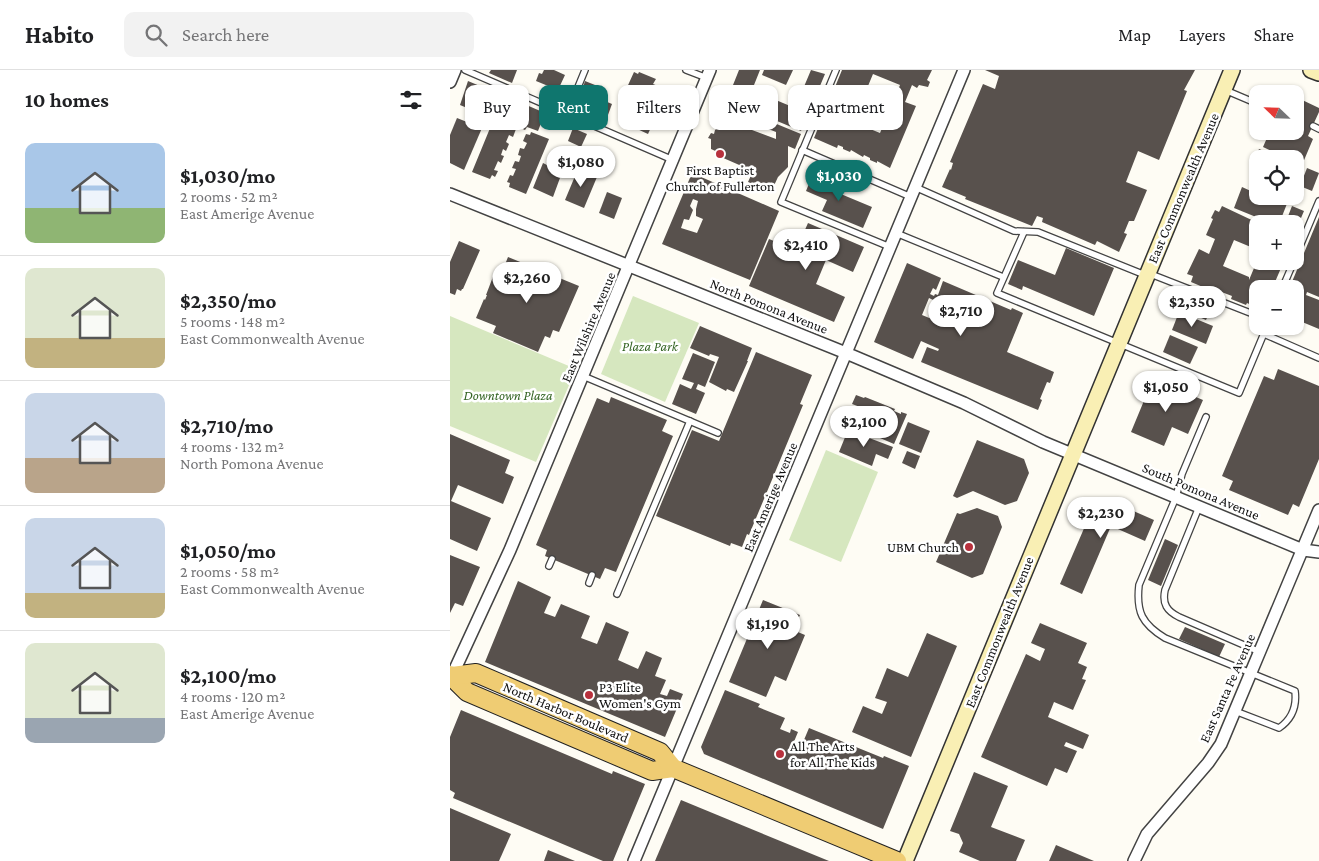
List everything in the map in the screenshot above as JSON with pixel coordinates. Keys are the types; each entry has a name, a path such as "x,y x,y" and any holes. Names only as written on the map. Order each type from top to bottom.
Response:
{"main road":[{"name":"East Commonwealth Avenue","path":"904,861 1232,70"},
{"path":"1311,70 1319,73"},
{"name":"North Harbor Boulevard","path":"451,677 476,673 660,752 673,768 897,861"}],"street":[{"path":"450,82 455,70"},
{"name":"East Amerige Avenue","path":"634,861 964,70"},
{"name":"East Wilshire Avenue","path":"451,677 510,550 708,74"},
{"name":"North Pomona Avenue","path":"450,194 846,353 964,403 1043,442 1073,454"},
{"name":"South Pomona Avenue","path":"1073,454 1303,550 1319,552"},
{"name":"East Santa Fe Avenue","path":"1134,861 1147,834 1214,755 1225,736 1319,510"}],"lane":[{"path":"465,70 539,102"},
{"path":"579,85 585,70"},
{"path":"686,70 708,74"},
{"path":"836,70 781,202 890,247"},
{"path":"1224,90 1249,100"},
{"path":"604,130 673,160"},
{"path":"802,150 1014,231 1038,232 1249,313"},
{"path":"1304,236 1319,201"},
{"path":"1024,232 997,293 1239,393 1264,335"},
{"path":"896,233 1003,277"},
{"path":"1266,335 1319,358"},
{"path":"583,376 718,432"},
{"path":"658,417 661,409"},
{"path":"1206,417 1182,474 1176,497 1139,585 1137,599 1144,621 1165,638 1295,691 1296,702 1293,712 1287,722 1279,728 1235,711"},
{"path":"617,594 690,421"},
{"path":"1199,507 1165,590 1164,604 1168,610 1179,617 1260,652"},
{"path":"549,566 552,559"},
{"path":"589,583 592,575"}],"green space":[{"name":"Plaza Park","path":"633,296 699,323 665,402 601,374"},
{"name":"Downtown Plaza","path":"450,316 576,369 536,462 450,426"},
{"path":"826,450 878,472 841,562 789,540"}],"building":[{"path":"491,70 517,70 512,83 489,73"},
{"path":"544,70 554,70 565,75 560,85 546,85 536,81 539,73 542,74"},
{"path":"739,70 760,70 754,85 733,85"},
{"path":"764,70 793,70 786,85 762,75"},
{"path":"811,70 825,74 820,85 805,85"},
{"path":"842,70 932,70 927,80 930,82 928,87 919,85 917,88 912,85 905,102 916,106 890,168 877,161 877,163 870,160 870,158 864,155 863,157 851,150 850,152 843,149 843,147 838,145 837,148 814,138 817,130 873,130 880,133 881,130 903,130 903,85 873,74 868,85 836,85"},
{"path":"985,70 1195,70 1184,90 1187,91 1159,160 1138,151 1126,182 1147,190 1134,221 1129,221 1124,233 1127,234 1119,252 1097,241 1095,245 1042,222 1043,218 1037,216 1032,226 965,199 966,197 942,187 951,170 953,163 950,162 983,84 995,89 999,76"},
{"path":"634,72 638,74 639,72 656,79 653,84 656,85 628,85"},
{"path":"468,81 477,85 467,85"},
{"path":"585,81 595,85 584,85"},
{"path":"465,90 465,107 460,105"},
{"path":"778,101 788,105 788,126 778,121"},
{"path":"1304,101 1319,108 1308,136 1313,139 1304,160 1304,150 1269,150 1263,147 1266,140 1304,140"},
{"path":"608,102 612,104 608,115"},
{"path":"529,106 539,110 538,131 529,128"},
{"path":"457,118 465,121 465,130 481,130 464,170 450,163 450,135"},
{"path":"778,125 801,134 795,149 788,146 788,167 778,177 771,192 748,182 753,171 721,157 722,154 711,149 711,139 708,138 711,133 714,134 715,130 752,130 776,139 776,132 771,130 778,130"},
{"path":"489,130 516,130 513,137 509,135 506,142 509,144 506,151 503,149 501,155 504,156 501,163 498,161 494,170 498,171 495,177 492,175 490,179 472,172"},
{"path":"572,130 587,134 581,147 568,141"},
{"path":"639,130 650,130 648,134"},
{"path":"531,132 549,139 526,194 509,187 510,183 507,182 510,175 513,176 516,169 512,168 515,161 519,162 521,156 518,155 520,148 524,149 527,143 523,141 526,134 530,135"},
{"path":"548,161 564,167 553,197 533,188 543,163 547,165"},
{"path":"1307,168 1319,173 1312,191 1304,188 1304,176"},
{"path":"578,169 582,171 583,169 597,177 584,208 565,200"},
{"path":"692,173 779,211 750,280 662,244","holes":["693,199 698,201 696,216 703,219 697,233 681,228 684,219 689,220 693,210 690,206"]},
{"path":"813,174 839,185 836,192 872,207 863,228 822,211 827,200 806,191"},
{"path":"1242,187 1249,190 1249,205 1286,205 1283,215 1251,215 1234,208"},
{"path":"607,192 622,198 614,219 599,213"},
{"path":"1222,206 1249,219 1249,246 1234,240 1223,266 1249,277 1249,304 1247,303 1246,305 1231,299 1232,296 1191,282 1193,276 1187,274 1199,249 1209,254 1215,239 1206,235 1215,210 1219,212"},
{"path":"1292,206 1304,211 1302,215 1288,215"},
{"path":"1319,217 1319,297 1307,292 1306,295 1319,300 1319,329 1304,323 1304,280 1293,280 1297,270 1304,270 1304,253"},
{"path":"808,223 864,247 853,272 826,260 816,284 845,297 834,322 749,286 769,239 796,250"},
{"path":"459,241 480,250 463,289 461,291 457,289 455,295 450,293 450,262"},
{"path":"1066,248 1114,268 1094,316 1023,286 1022,290 1008,284 1018,260 1055,275"},
{"path":"508,257 579,286 559,332 553,330 550,338 545,336 538,352 493,333 496,326 476,318 485,300 494,274 500,277"},
{"path":"907,263 941,278 936,290 933,288 930,294 934,296 935,294 938,295 943,281 1011,310 1012,308 1023,313 1007,352 1054,372 1050,383 1047,382 1038,410 921,362 927,347 938,351 939,349 921,341 913,359 874,342","holes":["929,298 958,312 951,327 922,315"]},
{"path":"1253,270 1280,270 1276,280 1249,280"},
{"path":"1176,291 1212,306 1206,320 1170,305"},
{"path":"1179,312 1213,326 1206,344 1172,330"},
{"path":"700,326 752,348 734,392 727,389 726,391 709,382 719,357 710,354 709,356 690,348"},
{"path":"1170,335 1198,347 1190,364 1163,352"},
{"path":"756,352 812,375 800,404 803,405 749,535 747,534 742,547 731,543 730,546 656,516 692,430 719,441"},
{"path":"693,353 715,362 705,387 698,384 696,389 705,393 696,414 672,404 680,384 691,389 694,383 682,379"},
{"path":"1278,369 1319,386 1319,459 1299,507 1293,504 1288,515 1229,490 1233,481 1222,476 1264,376 1274,380"},
{"path":"1153,379 1203,400 1188,434 1172,427 1164,446 1131,432"},
{"path":"856,395 895,409 894,411 901,414 901,412 907,414 894,444 852,426 860,407 852,404"},
{"path":"611,397 667,420 662,431 673,436 616,572 605,568 600,579 545,556 547,550 536,545 597,398 609,403"},
{"path":"908,422 930,431 921,453 899,444"},
{"path":"848,430 893,447 888,459 876,454 872,466 839,452"},
{"path":"450,434 510,460 505,473 514,477 503,504 458,485 451,501 491,518 477,551 450,539"},
{"path":"977,440 1024,459 1029,473 1017,501 1005,505 973,491 957,498 953,496"},
{"path":"907,451 920,456 915,469 902,463"},
{"path":"1106,499 1154,520 1145,541 1111,526 1082,594 1060,584 1095,503"},
{"path":"977,508 998,516 1002,527 983,574 972,578 936,562 957,513 960,514"},
{"path":"1165,539 1178,545 1161,586 1148,580"},
{"path":"450,555 480,567 463,606 455,603 450,613"},
{"path":"518,581 551,597 544,613 555,617 561,604 590,616 581,638 597,644 606,622 629,632 618,660 638,669 646,651 662,658 655,676 666,680 660,694 667,696 670,689 683,694 665,737 485,662"},
{"path":"763,600 800,615 793,630 805,635 786,681 775,676 766,697 729,682"},
{"path":"1040,623 1087,643 1078,663 1087,667 1082,679 1086,680 1073,710 1054,702 1048,717 1089,735 1083,749 1066,742 1064,746 1077,751 1067,773 1055,768 1047,786 981,757 1026,654 1040,661 1045,649 1031,643"},
{"path":"1185,627 1225,644 1219,657 1179,639"},
{"path":"927,633 957,646 911,757 852,732 863,706 882,714 887,702 875,698 887,668 908,677"},
{"path":"725,690 760,704 758,707 785,718 780,729 790,733 791,729 798,732 793,744 801,747 809,728 883,758 884,756 909,766 883,829 704,754 701,747"},
{"path":"461,710 612,774 613,771 645,784 613,861 603,861 453,798 455,793 450,790 450,737"},
{"path":"974,772 1008,786 991,827 1025,840 1016,861 980,861 959,852 963,843 959,834 950,831"},
{"path":"681,800 829,861 655,861"},
{"path":"450,808 511,834 499,861 450,861"},
{"path":"1056,845 1094,861 1049,861"},
{"path":"548,850 575,861 544,861"}],"place":[{"name":"First Baptist Church of Fullerton","path":"720,154"},
{"name":"UBM Church","path":"969,547"},
{"name":"P3 Elite Women's Gym","path":"589,695"},
{"name":"All The Arts for All The Kids","path":"780,754"}]}
